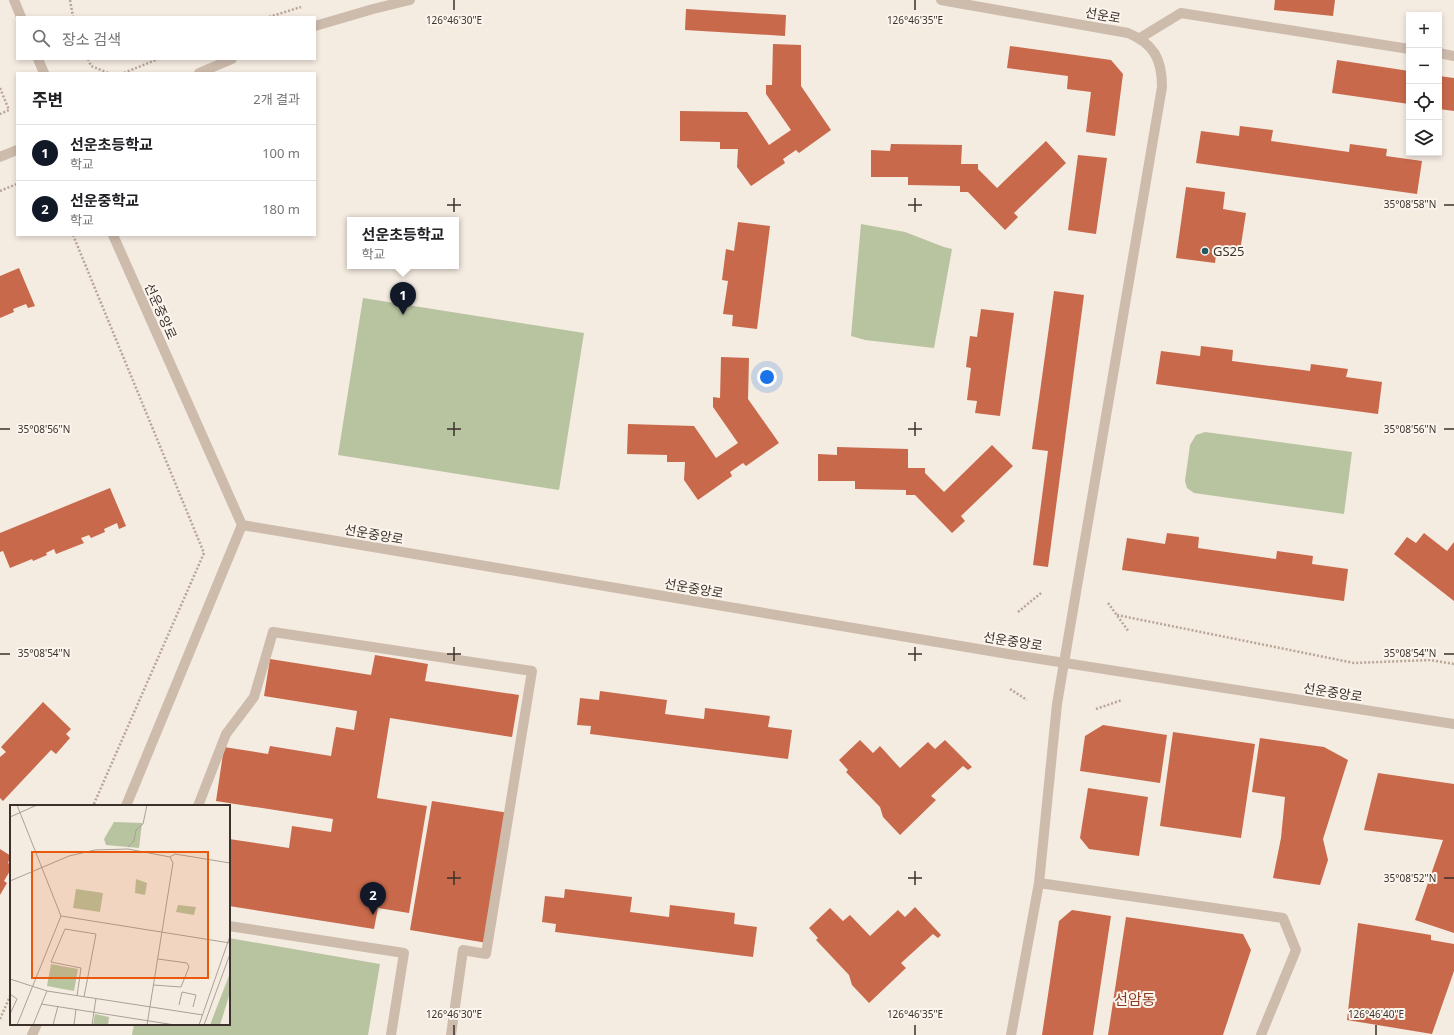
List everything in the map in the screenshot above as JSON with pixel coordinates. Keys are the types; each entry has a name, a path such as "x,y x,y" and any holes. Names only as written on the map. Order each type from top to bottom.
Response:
{"street":[{"path":"14,0 21,16"},
{"path":"316,26 410,0"},
{"name":"선운로","path":"941,0 1128,33 1140,38"},
{"path":"1011,1035 1039,883 1057,704 1162,87 1162,73 1158,60 1151,47 1140,38 1181,13 1406,49"},
{"path":"1442,54 1454,56"},
{"path":"38,60 44,72"},
{"path":"201,72 230,60"},
{"path":"0,157 16,150"},
{"name":"선운중앙로","path":"113,236 242,525 1064,663 1454,724"},
{"path":"126,805 242,525"},
{"path":"198,805 226,734 254,697 273,632 532,671 486,954 463,950 451,1035"},
{"path":"1039,883 1283,918 1296,950 1261,1035"},
{"path":"230,926 404,953 391,1035"},
{"path":"32,1035 37,1025"}],"path":[{"path":"70,0 73,16"},
{"path":"272,16 301,6"},
{"path":"88,60 91,66 106,72"},
{"path":"126,72 156,60"},
{"path":"0,88 9,110 0,114"},
{"path":"0,191 16,184"},
{"path":"72,236 204,553 93,805"},
{"path":"1018,612 1041,593"},
{"path":"1108,603 1129,632"},
{"path":"1117,615 1354,663 1430,660 1454,664"},
{"path":"1010,689 1027,700"},
{"path":"1096,709 1122,700"},
{"path":"0,1019 10,996"}],"green space":[{"path":"861,224 905,232 952,249 934,348 865,340 851,336"},
{"path":"363,298 584,333 559,490 338,455"},
{"path":"1205,432 1352,452 1344,514 1194,493 1187,488 1185,481 1190,445 1196,435"},
{"path":"230,938 380,964 368,1035 132,1035 134,1025 230,1025"}],"building":[{"path":"1275,0 1335,0 1333,16 1274,10"},
{"path":"686,9 786,15 785,36 685,30"},
{"path":"773,44 801,45 801,86 831,130 799,153 796,150 783,159 785,163 751,186 737,167 738,149 720,149 720,142 680,141 680,111 747,112 769,145 791,130 766,94 766,85 772,85"},
{"path":"1010,46 1111,60 1123,74 1115,136 1086,132 1091,92 1067,89 1068,76 1007,68"},
{"path":"1337,60 1406,71 1406,104 1332,93"},
{"path":"1442,76 1454,78 1454,111 1442,109"},
{"path":"1240,126 1273,130 1271,141 1349,152 1350,144 1387,149 1386,156 1422,161 1417,194 1196,163 1201,131 1239,136"},
{"path":"1046,141 1066,163 1014,213 1018,217 1005,230 968,192 960,192 960,186 908,185 908,177 871,177 871,150 890,151 891,144 962,145 961,164 978,164 978,169 997,188"},
{"path":"1078,155 1107,158 1096,234 1068,230"},
{"path":"1186,187 1225,192 1223,209 1246,213 1240,251 1217,248 1215,263 1176,258"},
{"path":"738,222 770,226 757,329 732,326 733,315 723,314 728,281 722,280 726,249 734,251"},
{"path":"19,268 35,306 28,308 26,304 13,309 14,312 0,318 0,276"},
{"path":"1054,291 1084,295 1048,567 1033,565 1048,451 1032,449"},
{"path":"981,309 1014,313 1000,416 975,413 977,401 967,400 971,368 966,367 970,336 977,337"},
{"path":"1201,346 1233,350 1232,361 1310,371 1311,364 1348,369 1346,377 1382,382 1378,414 1156,384 1161,351 1200,356"},
{"path":"721,357 749,358 748,399 779,443 746,466 743,463 730,472 732,476 698,500 684,480 685,462 667,462 667,455 627,454 628,424 694,426 716,458 738,443 713,407 713,397 720,398"},
{"path":"992,445 1013,466 961,516 965,521 952,533 915,495 906,495 906,490 855,489 855,481 818,481 818,454 837,455 837,447 908,449 908,468 925,468 925,473 944,492"},
{"path":"110,488 126,526 119,529 117,523 104,529 105,532 91,538 89,535 81,538 84,543 56,554 54,549 46,553 47,555 10,568 3,551 0,552 0,533"},
{"path":"1167,533 1199,537 1198,548 1276,559 1277,551 1313,556 1312,564 1348,569 1344,601 1122,570 1127,538 1165,544"},
{"path":"1424,533 1447,551 1454,542 1454,601 1394,554 1407,537 1416,543"},
{"path":"375,655 428,664 425,681 519,695 512,737 390,718 377,798 427,806 409,913 378,908 374,929 230,906 230,839 289,848 292,826 331,832 333,819 216,801 224,747 268,754 270,746 331,756 336,727 354,730 357,711 264,696 270,659 371,675"},
{"path":"600,691 667,700 665,714 704,719 705,708 770,716 768,727 792,730 788,759 590,734 591,726 577,725 580,698 599,700"},
{"path":"43,702 71,729 66,734 70,738 56,754 51,750 3,801 0,798 0,757 6,752 1,747"},
{"path":"1103,725 1167,735 1160,783 1080,771 1085,736"},
{"path":"1173,732 1255,744 1241,838 1160,826"},
{"path":"1260,738 1324,747 1348,760 1323,839 1328,860 1320,885 1273,878 1281,838 1285,797 1252,792"},
{"path":"860,740 873,753 880,746 900,768 928,742 935,749 945,740 972,767 968,770 963,766 931,796 936,800 900,835 883,817 880,807 846,772 848,770 839,760"},
{"path":"1378,773 1454,784 1454,933 1415,920 1443,840 1364,830"},
{"path":"1088,788 1148,797 1139,856 1089,849 1080,838"},
{"path":"432,801 509,813 487,943 410,930"},
{"path":"0,849 10,855 8,863 10,864 10,871 4,881 7,883 0,895"},
{"path":"565,889 632,897 630,912 669,917 670,905 735,913 734,924 757,927 753,957 555,932 556,924 542,922 545,896 564,898"},
{"path":"915,907 941,935 938,938 933,934 901,963 906,968 869,1003 852,985 849,975 816,940 818,938 809,928 830,908 843,921 850,915 870,936 898,910 905,917"},
{"path":"1072,910 1111,916 1093,1035 1042,1035 1059,921"},
{"path":"1126,917 1243,934 1251,950 1223,1035 1108,1035"},
{"path":"1358,923 1431,935 1431,940 1454,944 1454,971 1432,1034 1347,1020"}],"place":[{"name":"GS25","path":"1205,251"},
{"name":"선운초등학교","path":"403,315"},
{"name":"선운중학교","path":"373,915"}],"district":[{"name":"선암동","path":"1135,999"}]}
